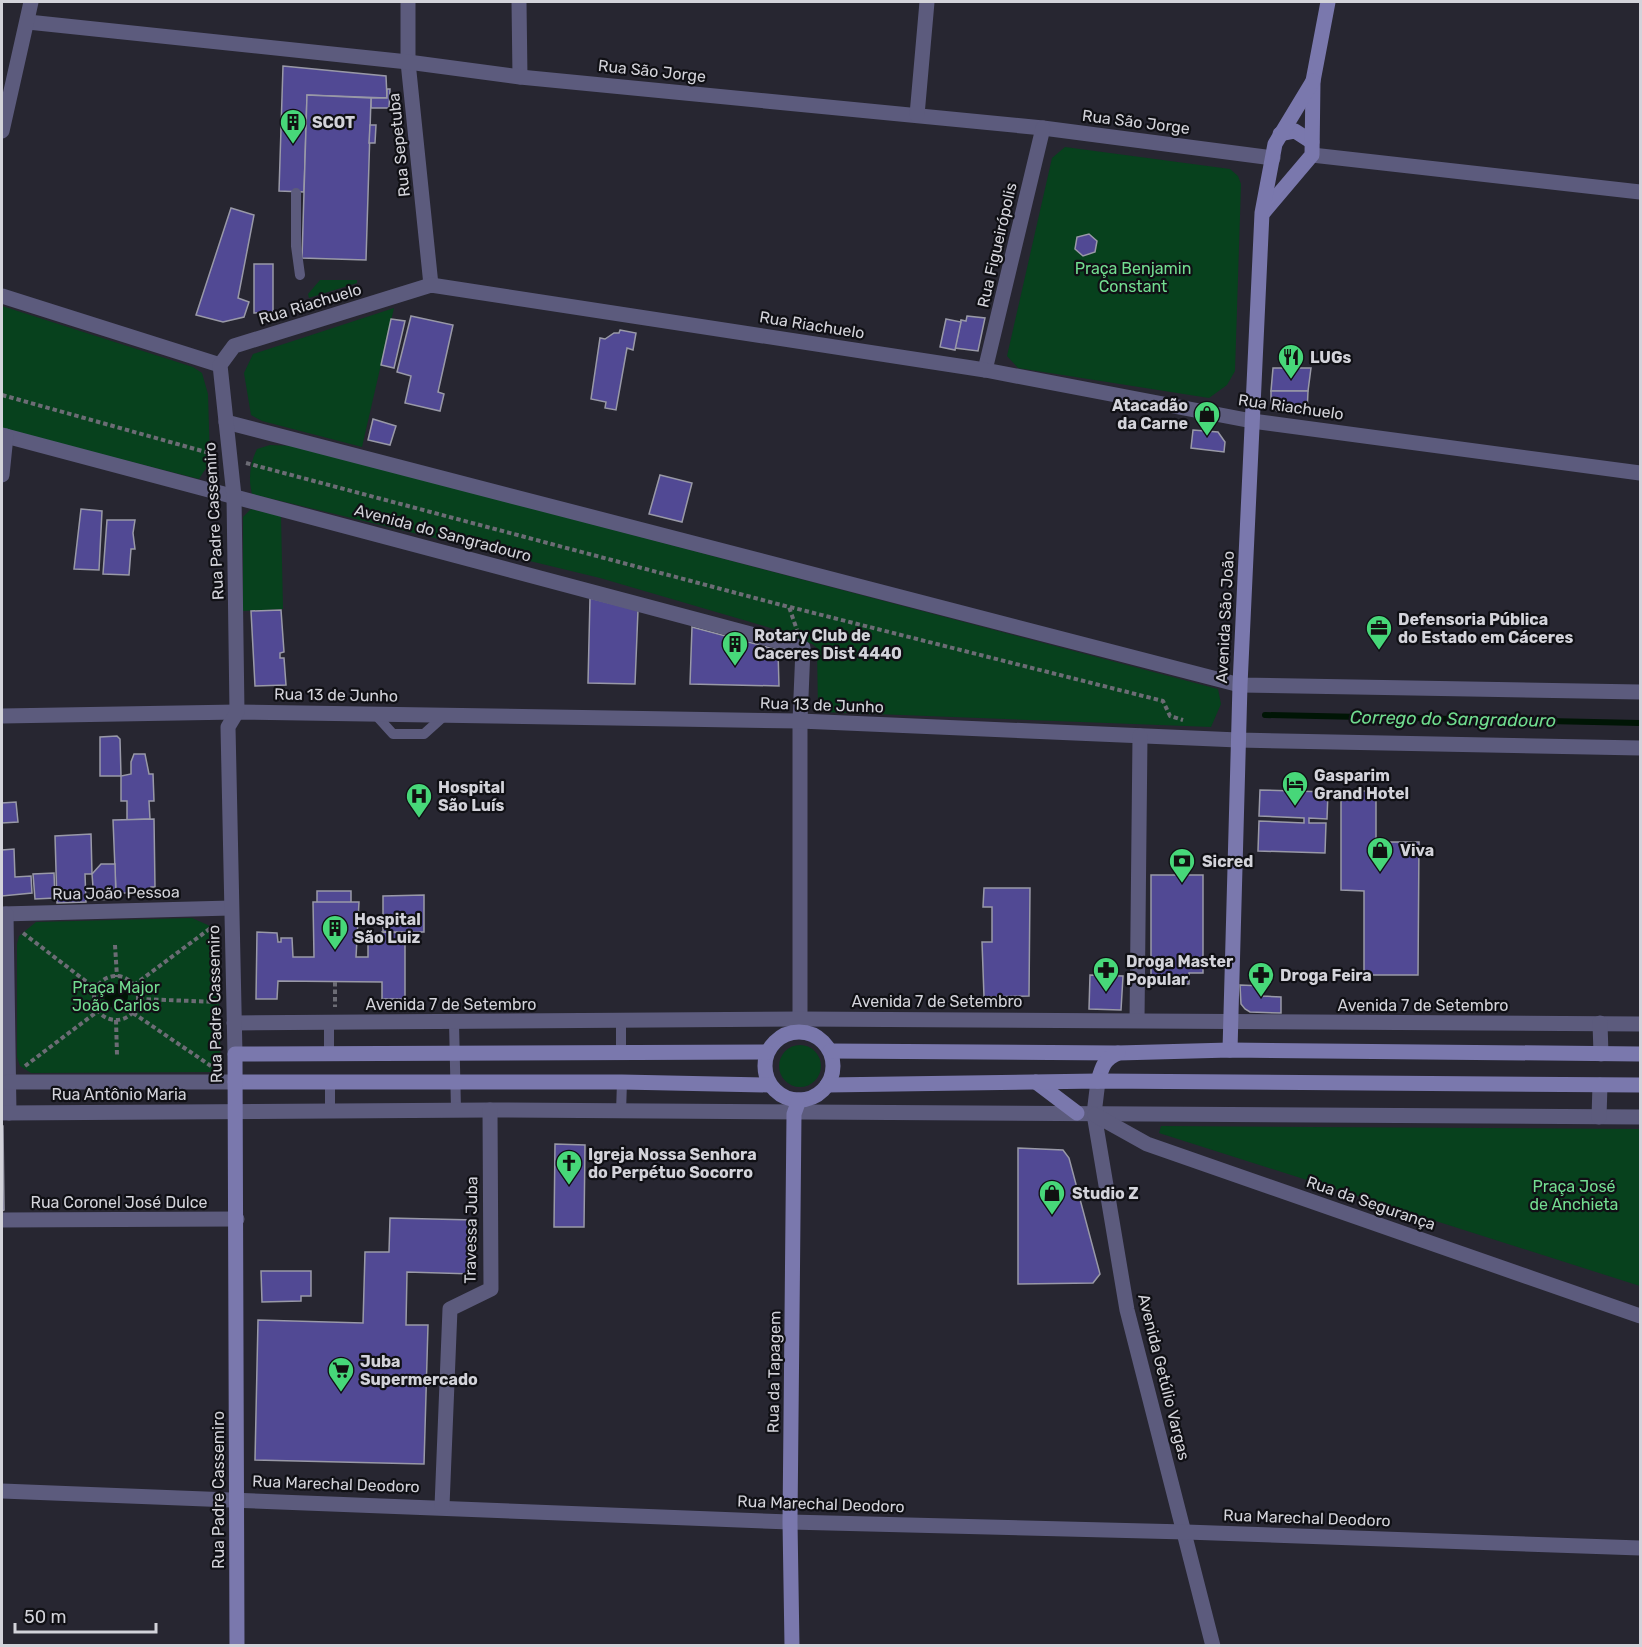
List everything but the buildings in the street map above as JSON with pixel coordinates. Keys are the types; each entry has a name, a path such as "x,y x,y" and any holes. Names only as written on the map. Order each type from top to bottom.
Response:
{"main road":[{"name":"Avenida São João","path":"1312,148 1313,81 1328,2"},
{"name":"Avenida São João","path":"1230,1050 1240,685 1262,213 1280,134 1313,81"},
{"path":"1262,213 1299,172 1312,148 1295,131 1280,134"},
{"path":"1273,158 1281,167 1299,172"},
{"path":"801,1025 819,1038 830,1051 832,1074 827,1085 820,1093 797,1107 770,1085 764,1063 767,1052 782,1036 801,1025"},
{"path":"830,1051 1118,1053 1230,1050 1641,1054"},
{"path":"235,1054 767,1052"},
{"path":"1098,1081 1108,1057 1118,1053"},
{"name":"Rua Padre Cassemiro","path":"235,1054 237,1646"},
{"path":"827,1085 1098,1081 1641,1085"},
{"path":"235,1082 622,1082 770,1085"},
{"path":"1036,1082 1077,1113"},
{"name":"Rua da Tapagem","path":"792,1646 790,1522 797,1107"}],"street":[{"path":"2,131 31,2"},
{"name":"Rua Sepetuba","path":"408,2 408,62 431,285"},
{"path":"519,2 520,77"},
{"path":"917,115 927,2"},
{"name":"Rua São Jorge","path":"28,22 408,62 520,77 1043,128 1273,158"},
{"name":"Rua Figueirópolis","path":"985,370 1043,128"},
{"path":"1312,148 1641,192"},
{"name":"Rua Riachuelo","path":"220,365 234,346 431,285 985,370 1252,421 1641,473"},
{"path":"2,296 220,365"},
{"name":"Rua Padre Cassemiro","path":"220,365 234,496 237,712 228,727 235,1054"},
{"path":"226,422 1240,685 1641,692"},
{"path":"2,474 4,436"},
{"name":"Avenida do Sangradouro","path":"4,436 803,648"},
{"path":"801,1025 800,721 803,648"},
{"name":"Rua 13 de Junho","path":"2,716 237,712 800,721 1238,740 1641,748"},
{"path":"1137,1020 1140,736"},
{"name":"Rua João Pessoa","path":"4,914 231,908"},
{"path":"4,914 9,1082 5,1113"},
{"name":"Avenida 7 de Setembro","path":"234,1023 621,1020 801,1025 1137,1020 1641,1023"},
{"path":"1600,1023 1601,1054"},
{"name":"Avenida Getúlio Vargas","path":"1098,1081 1094,1114 1127,1310 1213,1646"},
{"path":"9,1082 235,1082"},
{"path":"1599,1117 1600,1085"},
{"path":"236,1111 621,1112 797,1107 1094,1114 1641,1117"},
{"name":"Travessa Juba","path":"442,1506 450,1309 490,1289 490,1110"},
{"name":"Rua Antônio Maria","path":"5,1113 236,1111"},
{"name":"Rua da Segurança","path":"1094,1114 1147,1144 1641,1316"},
{"name":"Rua Coronel José Dulce","path":"2,1220 237,1219"},
{"name":"Rua Marechal Deodoro","path":"2,1491 442,1506 790,1522 1185,1532 1641,1548"}],"lane":[{"path":"296,193 296,246 300,275"},
{"path":"621,1020 621,1053"},
{"path":"454,1022 456,1110"},
{"path":"329,1023 329,1053"},
{"path":"330,1082 330,1111"},
{"path":"621,1112 622,1082"}],"path":[{"path":"2,395 209,453"},
{"path":"252,464 789,607 1163,701 1170,716 1190,722"},
{"path":"789,607 803,648"},
{"path":"134,985 212,927"},
{"path":"22,933 96,989"},
{"path":"115,945 117,977"},
{"path":"117,977 128,980 134,985 138,999 133,1013 116,1020 107,1018 98,1011 95,1003 96,989 106,979 117,977"},
{"path":"335,982 335,1007"},
{"path":"138,999 219,1002"},
{"path":"22,1068 98,1011"},
{"path":"133,1013 214,1068 215,1074"},
{"path":"116,1020 117,1055"}],"green space":[{"name":"Praça Benjamin Constant","path":"1065,147 1230,169 1238,176 1241,184 1235,371 1227,385 1209,398 1018,368 1007,356 1052,158"},
{"path":"320,280 357,280 357,283 309,298 308,294"},
{"path":"2,306 193,367 202,373 208,394 210,462 199,479 2,429"},
{"path":"394,308 362,447 262,421 251,415 244,373 253,354"},
{"path":"270,445 295,446 1218,689 1221,704 1211,727 823,712 818,710 817,648 812,644 781,631 600,578 252,494 250,477 255,454 257,449"},
{"path":"251,509 281,516 283,609 243,611 243,517"},
{"name":"Praça Major João Carlos","path":"192,918 210,926 217,937 221,1072 31,1073 20,1066 17,1057 17,944 19,936 36,922"},
{"path":"800,1045 808,1046 815,1051 820,1058 820,1074 815,1081 808,1086 800,1087 792,1086 785,1081 780,1074 779,1066 780,1058 785,1051 792,1046"},
{"name":"Praça José de Anchieta","path":"1161,1126 1640,1129 1640,1286 1159,1133"}],"shaded area":[{"path":"116,984 125,987 128,996 125,1005 116,1008 107,1005 104,996 107,987"}],"waterway":[{"name":"Corrego do Sangradouro","path":"1265,715 1640,723"}],"place":[{"name":"SCOT","path":"293,145"},
{"name":"LUGs","path":"1291,380"},
{"name":"Atacadão da Carne","path":"1207,437"},
{"name":"Defensoria Pública do Estado em Cáceres","path":"1379,651"},
{"name":"Rotary Club de Caceres Dist 4440","path":"735,667"},
{"name":"Gasparim Grand Hotel","path":"1295,807"},
{"name":"Hospital São Luís","path":"419,819"},
{"name":"Viva","path":"1380,873"},
{"name":"Sicred","path":"1182,884"},
{"name":"Hospital São Luiz","path":"335,951"},
{"name":"Droga Master Popular","path":"1106,993"},
{"name":"Droga Feira","path":"1261,998"},
{"name":"Igreja Nossa Senhora do Perpétuo Socorro","path":"569,1186"},
{"name":"Studio Z","path":"1052,1216"},
{"name":"Juba Supermercado","path":"341,1393"}]}
